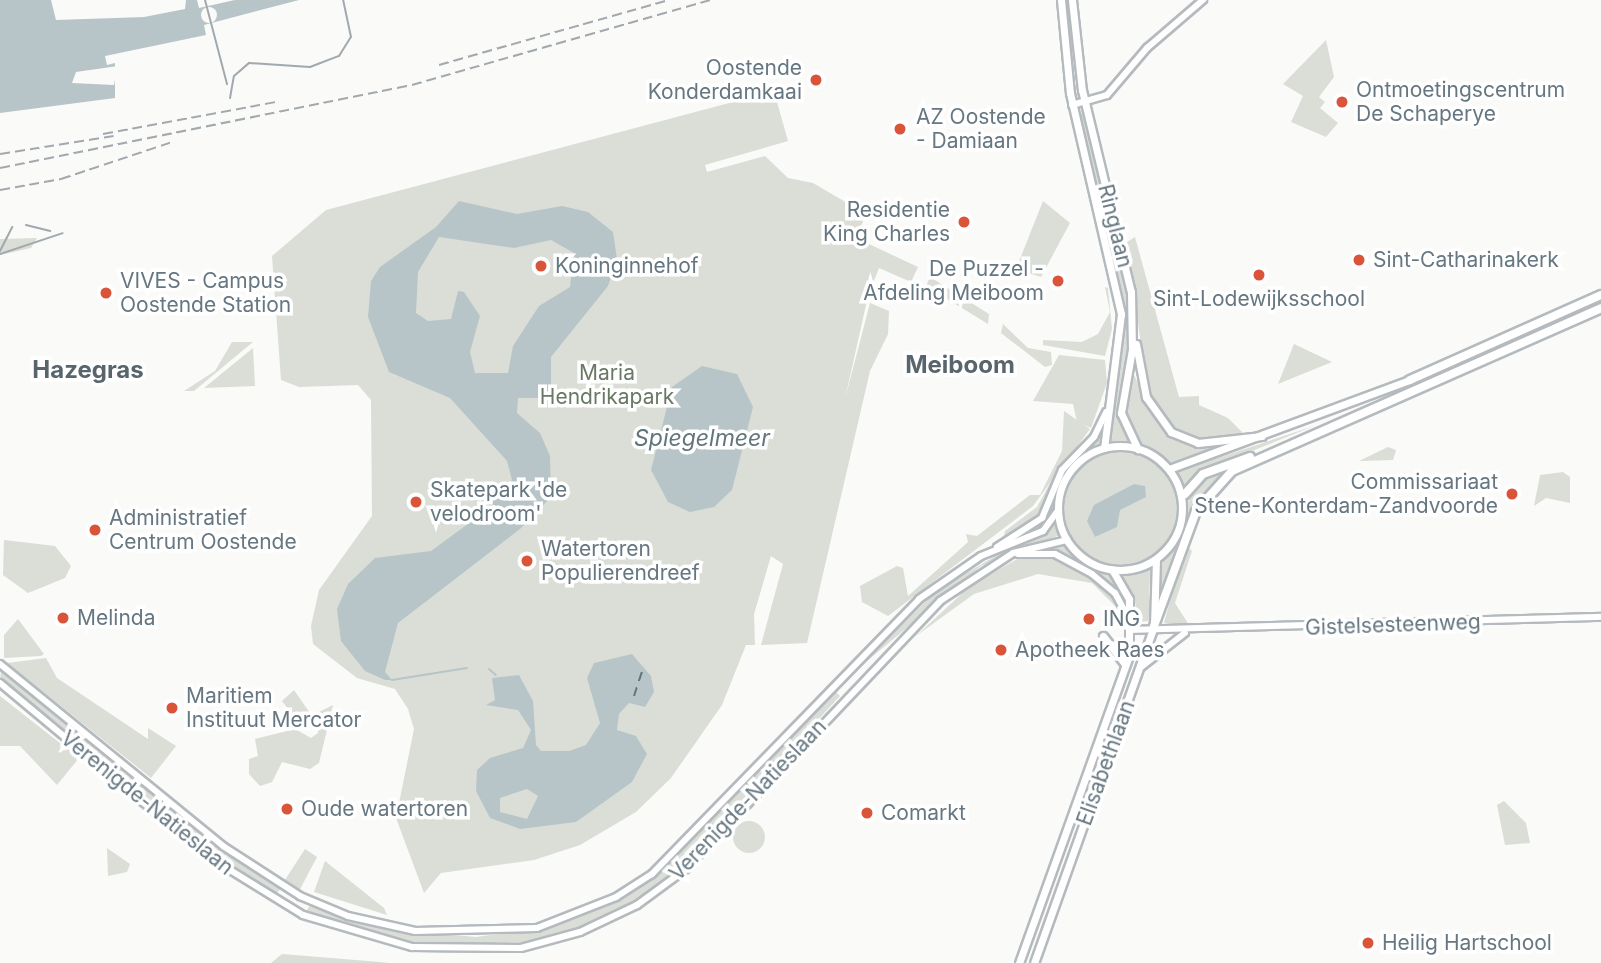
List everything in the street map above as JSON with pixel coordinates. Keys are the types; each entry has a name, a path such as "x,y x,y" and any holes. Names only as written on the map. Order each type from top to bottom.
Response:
{"highway":[{"path":"1409,380 1601,295"},
{"path":"1184,498 1203,474 1256,456 1601,308"},
{"path":"1153,630 1196,511 1220,481 1256,456"}],"main road":[{"name":"Ringlaan","path":"1061,0 1072,105 1119,292 1117,380 1104,448"},
{"name":"Ringlaan","path":"1072,0 1085,102 1127,270 1133,328 1121,414 1138,449"},
{"path":"1072,105 1107,95 1147,48 1203,0"},
{"path":"1133,328 1146,397 1171,432 1198,443 1273,435"},
{"path":"981,556 1042,518 1062,470 1101,426 1117,380"},
{"path":"1169,469 1273,435 1409,380"},
{"path":"1104,448 1138,449 1169,469 1184,498 1174,540 1156,559 1112,570 1091,563 1067,540 1058,510 1071,471 1104,448"},
{"name":"Verenigde-Natieslaan","path":"0,664 223,846 290,890 385,925 491,934 573,916 652,874 909,608 981,556 1043,531 1058,510"},
{"name":"Verenigde-Natieslaan","path":"0,683 209,858 303,915 412,947 521,948 580,932 637,905 686,869 927,613 1013,553 1067,540"},
{"path":"1013,553 1055,554 1092,573 1122,601 1132,634 1153,630"},
{"name":"Elisabethlaan","path":"1034,963 1153,630 1156,559"},
{"name":"Elisabethlaan","path":"1019,963 1126,666 1132,634 1126,590 1112,570"},
{"name":"Gistelsesteenweg","path":"1153,630 1186,633 1601,617"},
{"path":"1140,668 1186,633"},
{"path":"1103,636 1119,648 1126,666"}],"green space":[{"path":"1064,0 1068,0 1075,89 1069,56"},
{"path":"1326,40 1334,77 1319,97 1325,102 1320,108 1338,123 1326,137 1291,122 1303,96 1283,84"},
{"name":"Maria Hendrikapark","path":"774,91 788,141 705,165 707,172 765,156 788,178 813,183 866,214 856,238 918,267 911,282 879,268 868,296 845,399 870,303 889,311 888,334 870,371 807,643 761,645 783,564 771,556 754,614 755,645 746,645 722,705 671,778 636,812 580,845 534,860 441,873 424,893 396,818 414,729 408,709 395,689 357,678 313,644 311,626 319,590 372,516 371,400 358,385 299,387 281,380 272,256 326,210"},
{"path":"1078,112 1084,114 1125,278 1129,348 1118,411 1129,443 1109,443 1125,317"},
{"path":"1043,201 1070,223 1041,277 1016,269"},
{"path":"1135,237 1179,397 1199,396 1199,405 1228,418 1244,434 1198,441 1172,430 1148,396 1127,242"},
{"path":"37,238 31,248 0,255 0,239"},
{"path":"930,277 989,314 988,324 926,286"},
{"path":"1105,287 1108,288 1112,329 1105,356 1043,345 1043,340 1082,342 1098,334 1110,312"},
{"path":"1003,324 1028,348 1051,352 1052,365 1045,367 1001,333"},
{"path":"232,342 253,342 194,391 184,391 215,371"},
{"path":"1294,344 1332,362 1278,384"},
{"path":"253,348 255,386 204,388"},
{"path":"1059,355 1105,360 1107,383 1091,428 1077,422 1073,404 1033,401"},
{"path":"1132,371 1155,417 1176,438 1198,446 1234,442 1174,464 1140,444 1124,419"},
{"path":"1064,411 1090,429 1033,506 888,616 862,602 860,586 897,566 903,568 908,596 968,542 966,534 977,536 1030,495 1040,495 1062,451"},
{"path":"1106,421 1100,445 1061,478 1053,516 1040,531 1021,537 1045,518 1063,472"},
{"path":"1314,426 1215,466 1185,488 1175,472"},
{"path":"1094,432 1059,470 1073,449"},
{"path":"1388,447 1396,450 1393,460 1359,461"},
{"path":"1120,450 1142,455 1161,467 1173,486 1178,508 1173,530 1161,549 1142,561 1120,566 1098,561 1079,549 1067,530 1062,508 1067,486 1079,467 1098,455"},
{"path":"1233,468 1194,510 1157,607 1158,564 1180,537 1192,486"},
{"path":"1059,470 1041,516 1003,540 1005,531 1037,507"},
{"path":"1563,472 1570,477 1570,503 1546,498 1534,506 1540,475"},
{"path":"1055,520 1060,535 981,566 861,666 935,592"},
{"path":"4,540 55,546 71,566 65,578 28,593 3,575"},
{"path":"1062,543 1087,565 1113,576 1124,596 1076,562 1036,548"},
{"path":"1185,544 1192,551 1175,603 1189,625 1164,623"},
{"path":"1024,555 1050,555 1100,581 1114,593 1124,622 1107,623 1118,609 1092,583 1038,574 974,594 916,636 970,586"},
{"path":"1150,568 1149,621 1138,622 1134,595 1121,575"},
{"path":"18,619 44,654 4,658 4,635"},
{"path":"46,658 57,678 148,739 148,728 176,746 151,778 7,663"},
{"path":"1,670 212,842 280,889 276,895 203,846 0,680"},
{"path":"294,690 312,716 302,727 282,701"},
{"path":"835,691 840,696 687,862 627,906 578,929 517,944 447,947 397,941 306,913 309,906 383,928 476,937 547,927 605,907 670,863"},
{"path":"0,696 79,758 57,785 20,746 0,746"},
{"path":"333,705 319,763 310,769 282,762 272,782 260,786 249,774 249,759 258,756 255,739 295,729 311,738 318,733 319,712"},
{"path":"1504,801 1526,823 1530,843 1505,845 1497,805"},
{"path":"749,821 760,826 765,837 760,848 749,853 738,848 733,837 738,826"},
{"path":"107,848 130,864 127,872 108,876"},
{"path":"305,849 317,857 299,891 285,880"},
{"path":"325,861 384,908 387,915 314,892"},
{"path":"282,954 380,962 389,963 271,963"}],"water":[{"path":"0,0 51,0 56,20 144,17 185,9 186,0 197,0 199,8 235,0 299,0 204,25 206,35 105,56 107,65 115,63 115,98 0,113"},
{"path":"459,201 517,214 562,206 588,212 613,232 617,259 608,286 551,357 551,398 518,398 517,413 540,433 550,456 551,497 520,529 398,623 385,672 392,680 385,680 365,671 341,641 337,609 348,584 375,558 431,551 476,518 512,480 507,461 450,398 389,372 368,317 371,281 380,267 436,227","holes":["439,237 514,248 551,240 574,253 570,287 539,306 513,346 508,373 475,373 470,352 480,316 464,292 458,291 451,319 428,321 416,313 418,272"]},
{"name":"Spiegelmeer","path":"702,366 737,374 753,407 732,490 714,507 690,512 668,502 651,470 672,387"},
{"path":"1134,484 1145,486 1146,497 1120,510 1117,527 1095,537 1087,521 1094,505"},
{"path":"632,654 651,676 654,692 645,707 629,703 619,714 617,730 636,736 647,754 632,782 576,822 520,829 490,818 476,791 477,770 490,758 523,748 531,730 518,710 486,705 495,700 492,678 519,675 533,701 536,745 541,751 569,751 586,745 600,723 587,678 594,663","holes":["527,789 538,796 527,819 500,812 500,798"]}],"pier":[{"path":"206,7 212,7 217,15 215,21 206,23 201,18 201,12"},
{"path":"118,66 114,85 72,83 76,72"}],"waterway":[{"path":"392,680 467,668"},
{"path":"489,669 496,675"}],"ferry route":[{"path":"634,696 644,666"}],"tram line":[{"path":"205,0 227,84"},
{"path":"230,98 234,76 249,63 310,67 339,56 351,37 343,0"},
{"path":"26,225 50,231"},
{"path":"0,251 12,227"},
{"path":"0,254 63,233"}],"railway":[{"path":"439,65 668,0"},
{"path":"0,168 412,85 711,0"},
{"path":"103,134 275,102"},
{"path":"0,154 114,136"},
{"path":"0,190 61,179 175,141"}],"place":[{"name":"Oostende Konderdamkaai","path":"816,80"},
{"name":"Ontmoetingscentrum De Schaperye","path":"1342,102"},
{"name":"AZ Oostende - Damiaan","path":"900,129"},
{"name":"Residentie King Charles","path":"964,222"},
{"name":"Sint-Catharinakerk","path":"1359,260"},
{"name":"Koninginnehof","path":"541,266"},
{"name":"Sint-Lodewijksschool","path":"1259,275"},
{"name":"De Puzzel - Afdeling Meiboom","path":"1058,281"},
{"name":"VIVES - Campus Oostende Station","path":"106,293"},
{"name":"Commissariaat Stene-Konterdam-Zandvoorde","path":"1512,494"},
{"name":"Skatepark 'de velodroom'","path":"416,502"},
{"name":"Administratief Centrum Oostende","path":"95,530"},
{"name":"Watertoren Populierendreef","path":"527,561"},
{"name":"Melinda","path":"63,618"},
{"name":"ING","path":"1089,619"},
{"name":"Apotheek Raes","path":"1001,650"},
{"name":"Maritiem Instituut Mercator","path":"172,708"},
{"name":"Oude watertoren","path":"287,809"},
{"name":"Comarkt","path":"867,813"},
{"name":"Heilig Hartschool","path":"1368,943"}],"district":[{"name":"Meiboom","path":"960,365"},
{"name":"Hazegras","path":"88,370"}]}
